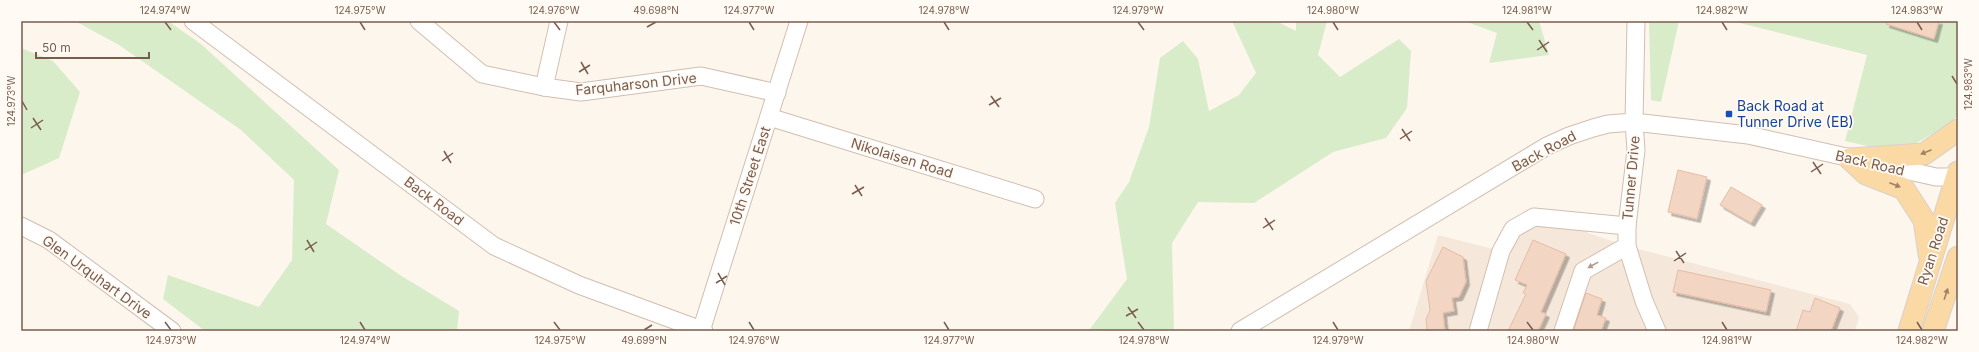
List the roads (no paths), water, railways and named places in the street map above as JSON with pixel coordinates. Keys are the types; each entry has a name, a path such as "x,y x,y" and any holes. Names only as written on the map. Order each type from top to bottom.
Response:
{"main road":[{"path":"1850,159 1924,154 1958,130"},
{"path":"1850,159 1866,174 1904,189 1924,220 1930,260"},
{"name":"Ryan Road","path":"1909,331 1957,175"},
{"name":"Ryan Road","path":"1933,331 1958,257"}],"street":[{"name":"Back Road","path":"192,21 494,246 578,286 702,331"},
{"name":"Farquharson Drive","path":"419,21 482,74 544,87 581,92 701,76 777,93"},
{"path":"544,87 559,21"},
{"name":"10th Street East","path":"702,331 799,21"},
{"name":"Tunner Drive","path":"1636,21 1634,122 1636,150 1627,226 1627,246 1644,301 1657,331"},
{"name":"Nikolaisen Road","path":"769,117 1035,199"},
{"name":"Back Road","path":"1240,331 1548,146 1569,136 1608,124 1634,122 1748,135 1936,177 1957,175"},
{"path":"1478,331 1501,251 1513,229 1534,217 1627,226"},
{"name":"Glen Urquhart Drive","path":"21,226 49,240 172,331"},
{"path":"1563,331 1583,271 1627,246"}],"place":[{"name":"Back Road at Tunner Drive (EB)","path":"1729,114"}]}
